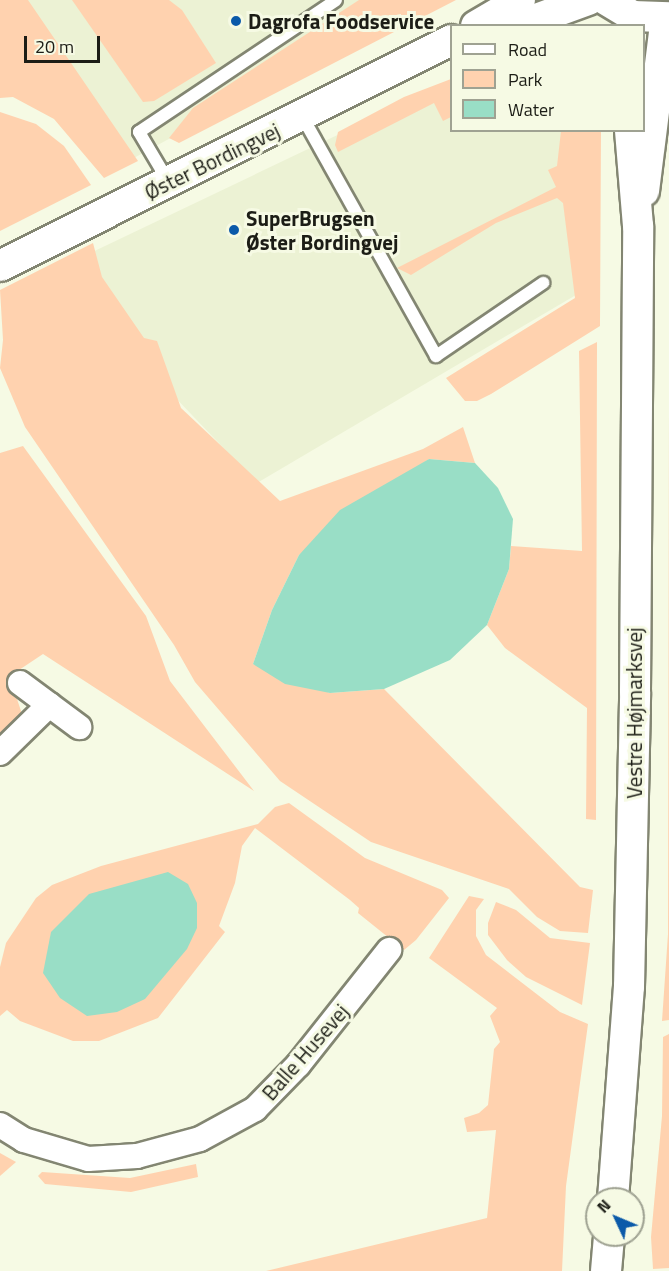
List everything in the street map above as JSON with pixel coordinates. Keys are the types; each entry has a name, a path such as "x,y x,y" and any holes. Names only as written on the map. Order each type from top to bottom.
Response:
{"street":[{"path":"479,24 520,0"},
{"path":"522,24 588,0"},
{"path":"606,0 632,21 667,18"},
{"name":"Vestre Højmarksvej","path":"638,226 652,152 667,18"},
{"name":"Øster Bordingvej","path":"0,266 450,41"},
{"name":"Øster Bordingvej","path":"423,56 450,48"},
{"name":"Vestre Højmarksvej","path":"614,1187 629,976 638,226 630,132"},
{"path":"20,683 79,727"},
{"path":"0,753 49,705"},
{"name":"Balle Husevej","path":"0,1125 24,1140 88,1159 137,1156 200,1139 255,1109 298,1065 388,950"},
{"path":"606,1271 608,1247"}],"lane":[{"path":"169,182 139,132 336,0"},
{"path":"302,116 436,356 543,283"}],"shaded area":[{"path":"18,0 424,0 132,159"},
{"path":"450,87 450,132 564,132 581,292 257,483 126,346 84,256 350,129"}],"green space":[{"path":"0,0 28,0 138,161 104,178 54,119 13,97 0,98"},
{"path":"72,0 169,0 182,10 216,63 154,101 143,102"},
{"path":"359,0 456,0 179,143 169,138 193,108"},
{"path":"450,79 450,118 443,121 434,103 338,152 335,145 338,132 404,97"},
{"path":"0,112 36,124 64,146 91,185 0,231"},
{"path":"561,132 601,132 600,326 491,394 477,401 465,401 446,378 575,298 563,203 557,198 496,223 411,275 397,268 556,187 548,170 557,166"},
{"path":"93,243 102,277 144,338 157,341 181,408 280,501 423,449 463,427 475,463 429,459 299,555 272,610 253,664 330,693 384,689 580,887 593,890 588,933 560,931 537,917 509,889 371,842 280,781 195,682 174,645 25,427 0,368 3,340 0,290"},
{"path":"597,342 596,820 586,819 587,708 505,648 487,625 509,569 511,546 582,551 579,351"},
{"path":"669,400 669,1020 662,1021 668,934"},
{"path":"23,446 146,616 170,681 254,791 43,654 19,670 8,690 17,699 23,717 0,741 0,453"},
{"path":"289,803 365,858 442,890 449,898 416,940 404,950 358,913 359,908 350,900 255,828 242,846 235,883 219,926 225,932 158,1018 99,1041 73,1041 20,1021 7,1010 0,1016 0,967 6,943 36,898 52,885 101,866 258,824 275,807"},
{"path":"469,896 484,899 476,910 476,936 486,955 560,1012 588,1024 566,1186 562,1271 266,1271 487,1218 496,1130 467,1132 464,1118 479,1113 488,1105 494,1049 500,1042 490,1016 497,1008 429,958"},
{"path":"496,902 516,910 550,938 590,943 582,1005 526,977 507,960 488,935 488,923"},
{"path":"669,1034 669,1268 653,1269 651,1237 662,1116 663,1037"},
{"path":"0,1153 16,1162 0,1176"},
{"path":"196,1164 198,1177 131,1192 45,1184 38,1176 42,1172 130,1178"}],"water":[{"path":"429,459 475,463 498,488 513,519 509,569 487,625 450,660 384,689 330,693 285,684 253,664 272,610 299,555 340,510"},
{"path":"168,872 188,884 197,903 197,928 187,949 145,999 117,1012 87,1016 60,998 43,973 51,932 89,894"}],"place":[{"name":"Dagrofa Foodservice","path":"236,21"},
{"name":"SuperBrugsen Øster Bordingvej","path":"234,230"}]}
